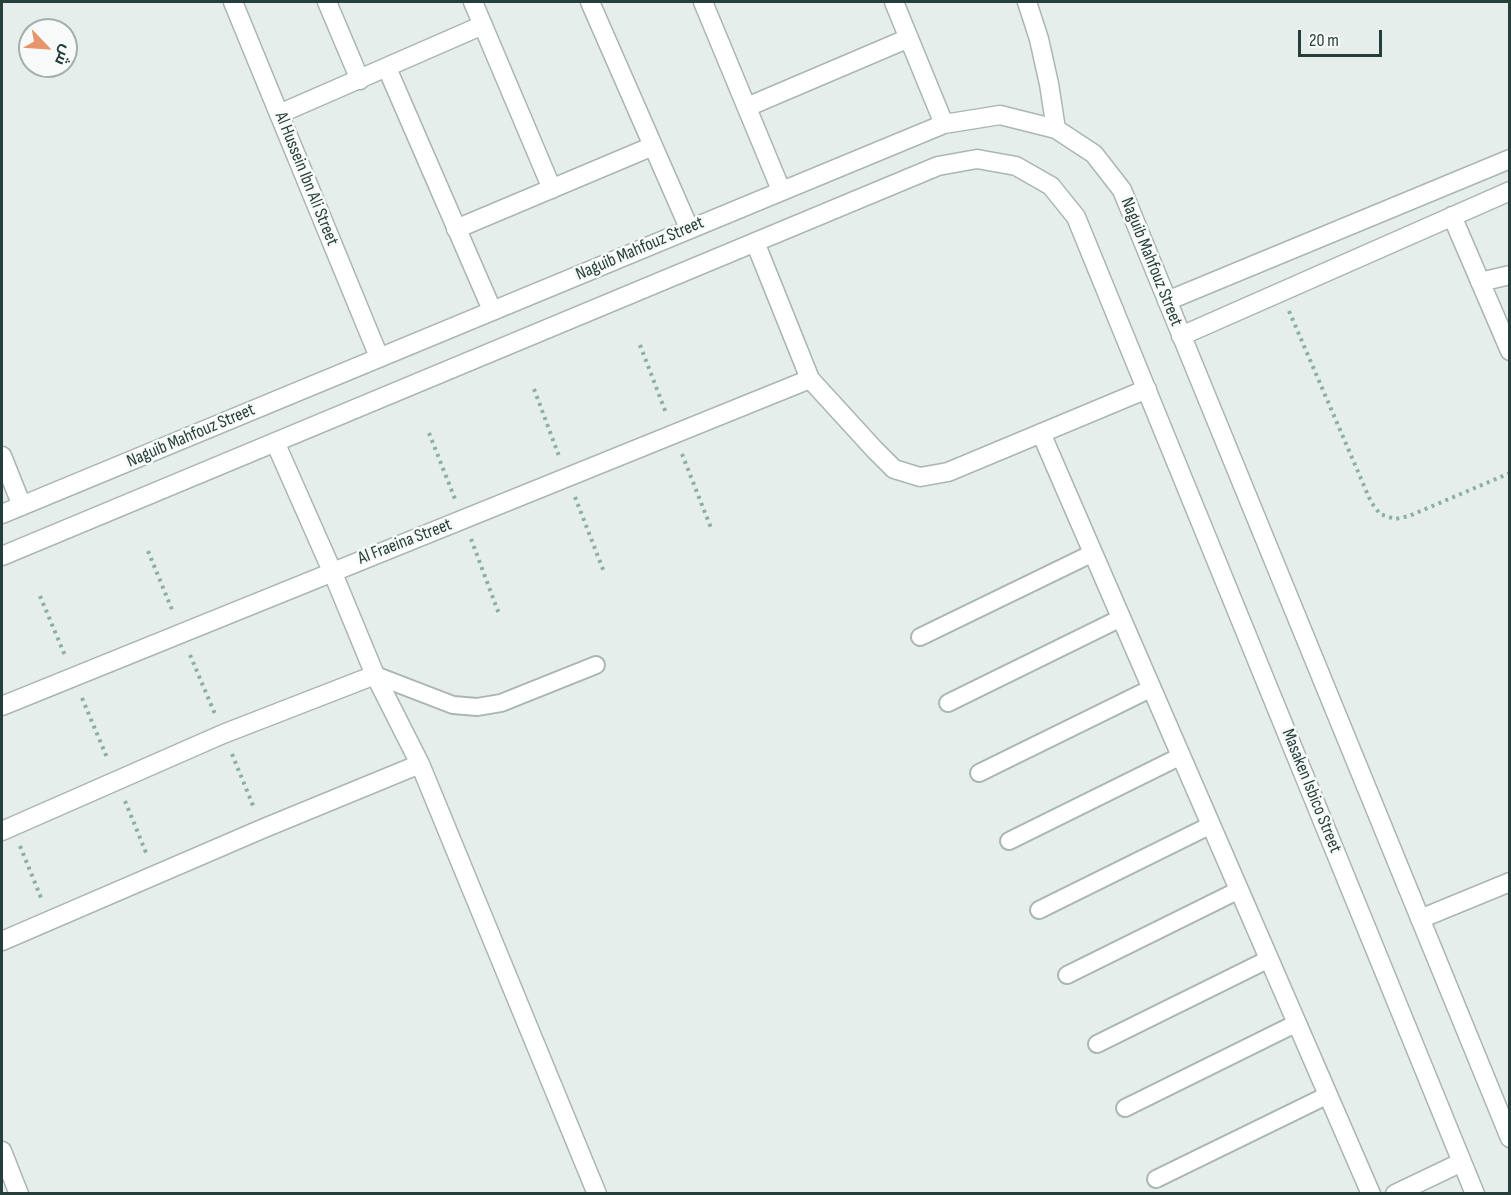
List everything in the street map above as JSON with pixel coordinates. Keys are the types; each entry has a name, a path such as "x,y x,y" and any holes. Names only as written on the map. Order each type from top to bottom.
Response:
{"street":[{"name":"Al Hussein Ibn Ali Street","path":"233,2 380,357"},
{"path":"327,2 360,80"},
{"path":"473,2 552,189"},
{"path":"590,2 689,228"},
{"path":"703,2 781,190"},
{"path":"894,2 944,124"},
{"path":"1027,2 1044,61 1056,129"},
{"path":"279,114 483,25"},
{"path":"747,107 909,38"},
{"path":"387,68 492,310"},
{"name":"Naguib Mahfouz Street","path":"2,514 944,124 1000,115 1056,129 1094,154 1122,190 1181,336"},
{"path":"456,230 653,146"},
{"name":"Naguib Mahfouz Street","path":"2,556 938,166 977,159 1016,166 1051,186 1076,217 1146,389"},
{"path":"1167,301 1509,159"},
{"path":"1509,191 1181,336 1509,1138"},
{"path":"1452,216 1509,351"},
{"path":"755,242 810,379 894,469 920,477 948,472 1146,389"},
{"path":"1480,282 1509,275"},
{"name":"Al Fraeina Street","path":"2,706 810,379"},
{"name":"Masaken Isbico Street","path":"1146,389 1475,1194"},
{"path":"1041,433 1371,1194"},
{"path":"275,442 375,675 420,764 597,1194"},
{"path":"2,456 22,506"},
{"path":"6,828 223,734 375,675"},
{"path":"2,941 420,764"},
{"path":"1420,919 1509,882"},
{"path":"2,1151 19,1194"},
{"path":"1395,1194 1462,1162"}],"lane":[{"path":"920,638 1093,554"},
{"path":"948,703 1121,618"},
{"path":"375,675 453,705 477,707 501,703 596,665"},
{"path":"979,773 1152,688"},
{"path":"1009,841 1181,756"},
{"path":"1039,910 1211,825"},
{"path":"1067,975 1239,890"},
{"path":"1097,1044 1269,959"},
{"path":"1125,1108 1297,1023"},
{"path":"1156,1179 1328,1095"}],"path":[{"path":"1281,292 1371,502 1380,514 1395,519 1409,516 1509,473"},
{"path":"148,551 262,829"},
{"path":"40,596 155,875"},
{"path":"6,828 50,920"}]}
